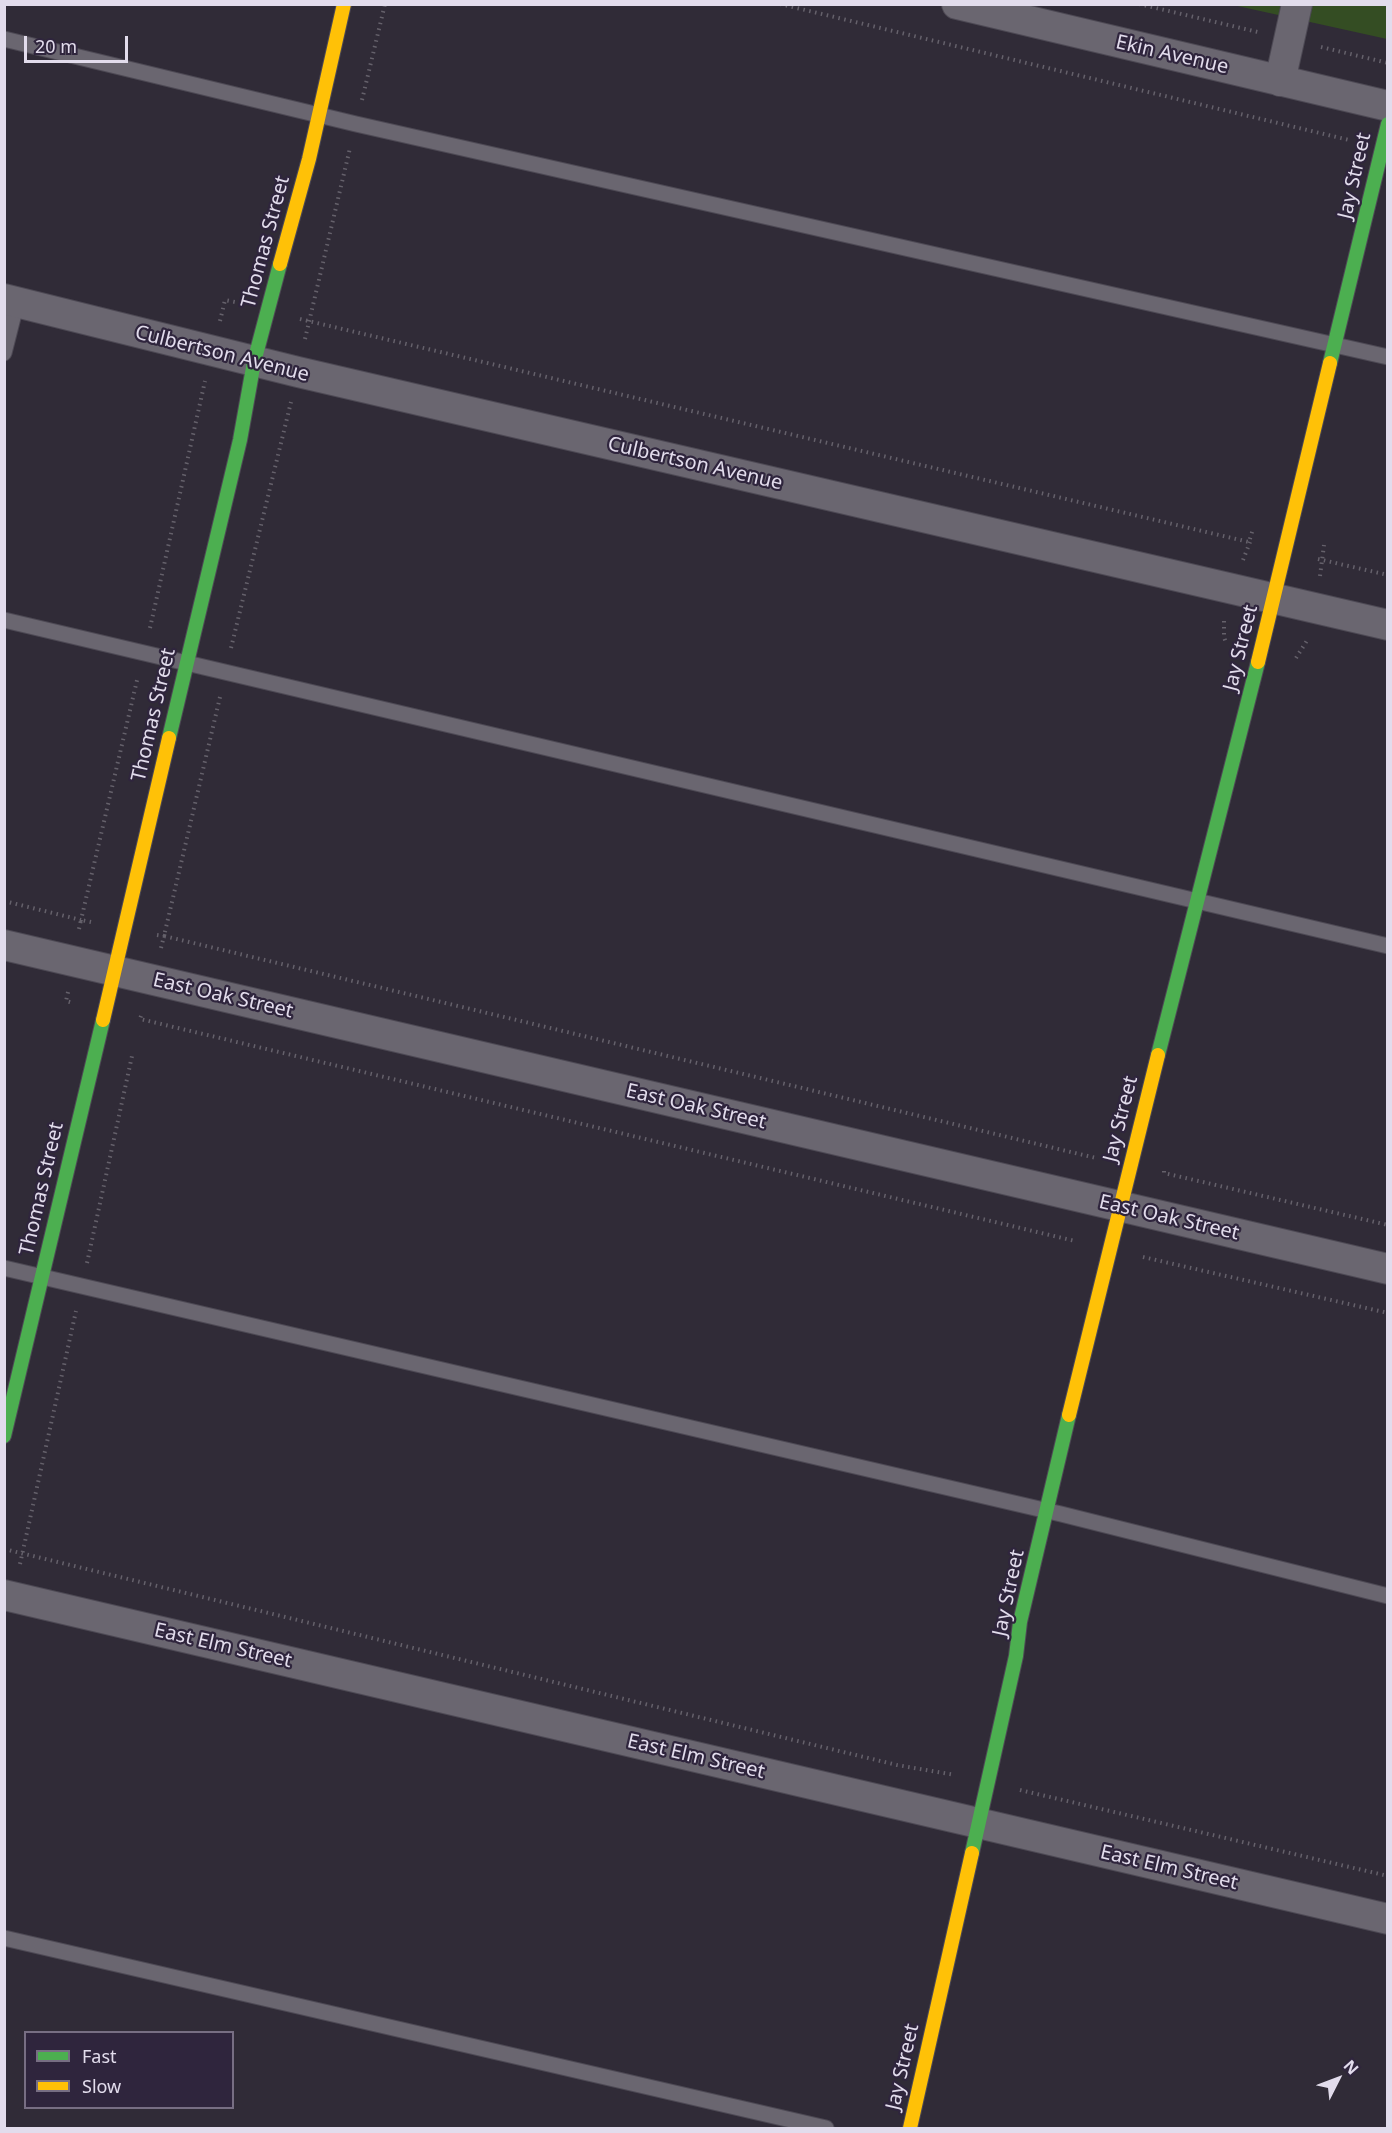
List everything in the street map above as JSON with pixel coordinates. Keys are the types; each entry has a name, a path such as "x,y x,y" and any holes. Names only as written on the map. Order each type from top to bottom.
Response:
{"street":[{"name":"Thomas Street","path":"4,1436 240,440 254,362 319,116 344,4"},
{"name":"Ekin Avenue","path":"957,4 1388,106"},
{"path":"1280,81 1297,4"},
{"name":"Jay Street","path":"910,2128 1016,1656 1020,1622 1119,1206 1274,598 1388,123"},
{"name":"Culbertson Avenue","path":"11,300 254,362 1388,625"},
{"name":"East Oak Street","path":"4,945 1388,1269"},
{"name":"East Elm Street","path":"4,1594 1388,1919"}],"lane":[{"path":"4,39 319,116 1388,357"},
{"path":"4,353 11,300"},
{"path":"4,620 1388,946"},
{"path":"4,1268 1047,1510 1388,1596"},
{"path":"4,1938 826,2128"}],"path":[{"path":"385,4 164,936 1101,1160"},
{"path":"780,4 1357,142"},
{"path":"225,300 1249,542 1250,534 1259,524"},
{"path":"4,902 81,920 205,383"},
{"path":"1323,560 1388,575"},
{"path":"1224,619 1227,651"},
{"path":"1290,664 1307,639"},
{"path":"1167,1161 1164,1173 1388,1226"},
{"path":"1109,1249 1388,1313"},
{"path":"19,1566 22,1553"},
{"path":"987,1782 1388,1876"}],"green space":[{"path":"1233,5 1387,5 1387,39"}],"traffic: fast":[{"path":"1330,363 1388,124"},
{"path":"169,738 240,440 254,362 280,264"},
{"path":"1158,1055 1258,662"},
{"path":"4,1436 103,1020"},
{"path":"972,1853 1016,1656 1020,1622 1069,1415"}],"traffic: slow":[{"path":"280,264 309,159 344,4"},
{"path":"1258,662 1330,363"},
{"path":"103,1020 169,738"},
{"path":"1069,1415 1158,1055"},
{"path":"910,2128 972,1853"}]}
